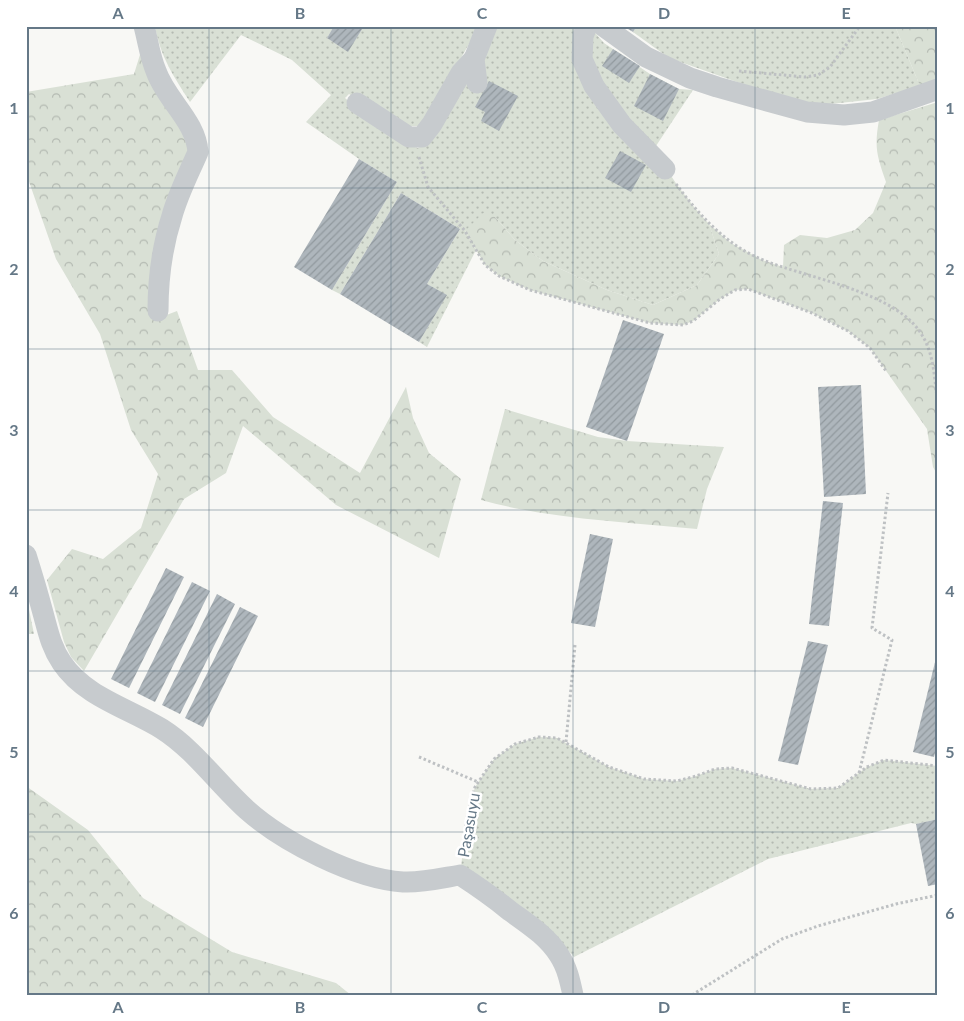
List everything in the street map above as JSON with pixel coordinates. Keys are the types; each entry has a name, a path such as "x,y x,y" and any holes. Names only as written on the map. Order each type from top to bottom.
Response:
{"street":[{"path":"144,26 156,72 198,141 198,152 172,216 158,287 158,311"},
{"path":"357,103 408,137 422,137 432,124 461,73 474,59 487,26"},
{"path":"587,26 583,36 582,59 594,86 622,125 665,169"},
{"path":"603,26 646,57 682,75 716,88 807,112 844,115 873,112 938,89"},
{"path":"474,59 477,83"},
{"name":"Paşasuyu","path":"26,555 51,644 62,663 76,679 93,692 169,734 182,744 248,810 270,827 308,850 347,868 376,877 403,882 432,880 460,875"},
{"path":"460,875 540,933 552,945 560,956 568,975 573,995"}],"path":[{"path":"737,71 805,77 818,75 830,67 860,26"},
{"path":"416,137 421,167 428,187 465,231 485,266 499,276 530,290 650,323 683,325 693,321 720,299 735,290 748,289 812,313 848,332 870,348 886,371"},
{"path":"665,169 694,207 731,243 762,260 851,288 882,302 908,318 922,334 932,357 938,404"},
{"path":"859,774 892,640 872,628 888,493"},
{"path":"566,742 575,645"},
{"name":"Paşasuyu","path":"460,875 467,817 474,787 494,759 515,744 539,737 557,738 610,767 644,779 677,781 715,769 732,768 811,789 838,788 867,767 884,760 938,766"},
{"path":"419,758 478,782"},
{"path":"692,995 782,939 818,926 896,904 938,895"}],"green space":[{"path":"155,26 331,26 333,28 327,38 348,51 364,26 479,26 423,126 398,126 349,94 345,98 370,118 418,148 435,135 497,26 589,26 604,43 650,74 679,89 693,90 654,149 677,185 709,224 719,254 697,285 653,305 607,290 543,261 515,240 495,217 465,231 476,250 427,347 419,342 446,296 427,284 460,229 401,193 340,294 332,290 397,182 359,159 306,122 331,95 292,60 241,35 190,102 164,57"},
{"path":"637,26 895,26 920,86 877,99 821,105 768,93 669,58 633,32"},
{"path":"895,26 938,26 938,79 920,86"},
{"path":"143,45 193,145 156,319 177,311 198,370 232,370 273,417 360,473 406,387 413,418 429,453 461,479 439,558 336,505 243,426 226,473 184,499 84,671 71,657 64,642 47,580 72,549 103,559 141,528 158,474 131,430 100,334 56,259 26,173 26,92 134,74"},
{"path":"938,102 938,389 936,390 938,404 938,476 933,467 927,429 870,348 848,331 812,313 748,289 735,290 720,299 693,321 683,325 650,323 530,290 499,276 485,265 465,231 483,213 495,217 515,240 543,261 607,290 653,305 697,285 719,254 709,224 731,243 762,260 783,267 784,245 800,235 827,238 855,230 873,213 886,182 877,152 879,120"},
{"path":"505,409 598,437 627,441 724,447 707,489 697,529 561,516 481,500"},
{"path":"26,595 34,634 26,634"},
{"path":"539,737 557,738 609,767 644,779 677,781 715,769 732,768 811,789 838,788 867,767 884,760 938,766 938,819 916,824 911,823 768,859 574,957 546,927 460,875 467,817 475,787 494,759 515,744"},
{"path":"26,786 88,830 143,898 232,952 336,983 351,995 26,995"}],"building":[{"path":"334,26 364,26 348,52 327,38"},
{"path":"623,26 637,26 633,32"},
{"path":"613,49 640,66 629,83 602,66"},
{"path":"650,74 679,89 663,121 634,106"},
{"path":"489,81 518,96 499,131 481,121 485,112 475,107"},
{"path":"620,151 646,165 631,192 605,178"},
{"path":"359,159 397,182 332,290 294,267"},
{"path":"401,193 460,229 427,284 447,295 419,342 340,294"},
{"path":"623,320 664,334 627,441 586,427"},
{"path":"861,385 866,494 824,497 818,387"},
{"path":"823,501 843,503 829,626 809,624"},
{"path":"590,534 613,539 595,627 571,623"},
{"path":"166,568 184,577 129,688 111,679"},
{"path":"192,582 210,591 155,702 137,693"},
{"path":"217,594 235,604 180,714 162,705"},
{"path":"240,607 258,616 203,727 185,718"},
{"path":"808,641 828,645 798,765 778,761"},
{"path":"937,654 938,741 934,757 913,752"},
{"path":"938,819 938,884 928,886 916,824"}]}
